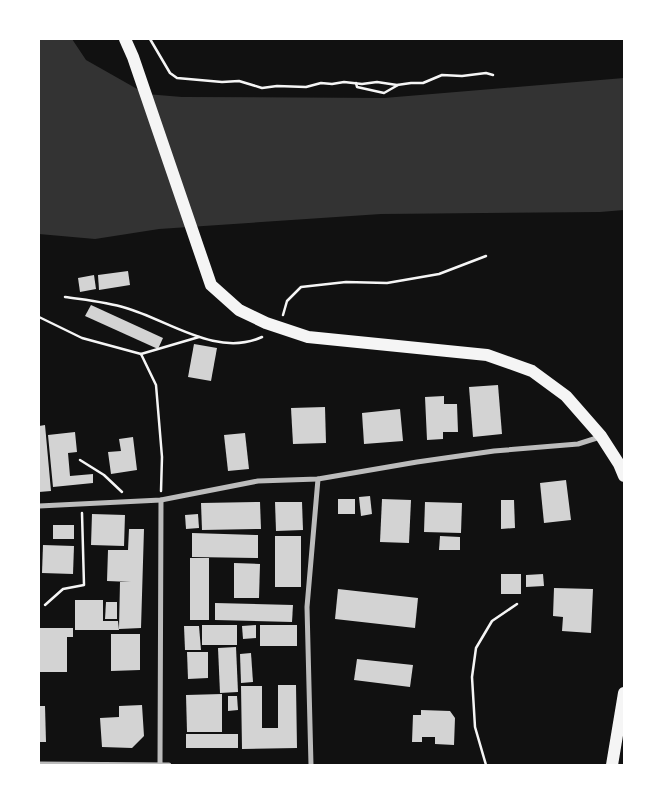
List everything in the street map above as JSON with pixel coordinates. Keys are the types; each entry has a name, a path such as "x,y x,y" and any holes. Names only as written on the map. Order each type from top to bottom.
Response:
{"main road":[{"path":"124,39 133,57 194,240 211,285 239,310 266,323 308,337 487,355 532,371 566,396 601,436 619,464 624,476"},
{"path":"612,765 624,693"}],"street":[{"path":"39,506 161,500 258,481 318,479 484,452 578,444 601,436"},
{"path":"311,765 307,608 318,479"},
{"path":"160,765 161,500"},
{"path":"39,764 169,765"}],"path":[{"path":"150,39 170,73 177,78 222,82 239,81 262,88 277,86 306,87 321,83 344,82 362,84 377,82 398,85 411,82 424,83 442,75 462,76 486,73 493,75"},
{"path":"356,83 357,87 384,93 398,85"},
{"path":"65,296 125,307 200,337 230,344 257,339 280,328 287,301 301,287 346,282 387,283 439,274 486,256"},
{"path":"39,317 82,338 141,354 200,337"},
{"path":"141,354 156,385 162,457 161,500"},
{"path":"80,460 104,475 132,502"},
{"path":"45,606 63,589 84,586 82,504"},
{"path":"486,765 475,727 472,677 476,648 492,621 517,604"}],"shaded area":[{"path":"39,39 72,39 86,60 146,94 182,97 384,98 624,78 624,210 600,212 381,214 159,229 95,239 39,234"}],"building":[{"path":"128,271 130,285 99,290 98,275"},
{"path":"94,275 96,289 80,292 78,278"},
{"path":"91,305 163,338 158,349 85,316"},
{"path":"194,344 217,348 211,381 188,377"},
{"path":"498,385 502,434 473,437 469,387"},
{"path":"444,396 444,404 457,404 458,432 443,432 443,439 427,440 425,397"},
{"path":"325,407 326,443 293,444 291,408"},
{"path":"400,409 403,441 364,444 362,413"},
{"path":"45,425 51,491 39,492 39,426"},
{"path":"75,432 77,452 68,453 70,476 93,474 93,483 53,487 48,435"},
{"path":"245,433 249,469 228,471 224,435"},
{"path":"133,437 137,470 111,474 108,452 121,451 119,439"},
{"path":"566,480 571,520 544,523 540,483"},
{"path":"370,496 372,514 361,516 359,497"},
{"path":"338,499 355,499 355,514 338,514"},
{"path":"382,499 411,500 409,543 380,542"},
{"path":"501,500 514,500 515,528 501,529"},
{"path":"260,502 261,529 202,530 201,503"},
{"path":"275,502 302,502 303,530 276,531"},
{"path":"425,502 462,503 461,533 424,532"},
{"path":"92,514 125,515 124,546 91,545"},
{"path":"198,514 199,528 186,529 185,515"},
{"path":"53,525 74,525 74,539 53,539"},
{"path":"129,529 144,529 141,628 119,629 120,582 131,582 107,581 108,550 128,550"},
{"path":"192,533 258,535 258,558 192,557"},
{"path":"275,536 301,536 301,587 275,587"},
{"path":"440,536 460,537 460,550 439,550"},
{"path":"43,545 74,546 73,574 42,573"},
{"path":"190,558 209,558 209,620 190,620"},
{"path":"234,563 260,564 259,598 234,598"},
{"path":"501,574 521,574 521,594 501,594"},
{"path":"543,574 544,586 526,587 526,575"},
{"path":"554,588 593,589 591,633 562,631 563,617 553,616"},
{"path":"338,589 418,598 415,628 335,619"},
{"path":"75,600 103,600 103,621 118,621 119,630 75,630"},
{"path":"106,602 117,602 117,619 105,619"},
{"path":"215,603 293,605 292,622 215,620"},
{"path":"202,625 237,625 237,645 202,645"},
{"path":"256,625 256,638 243,639 242,626"},
{"path":"260,625 297,625 297,646 260,646"},
{"path":"184,626 199,626 201,650 185,650"},
{"path":"39,628 73,628 73,637 67,637 67,672 39,672"},
{"path":"111,634 140,634 140,670 111,671"},
{"path":"236,647 238,692 220,693 218,648"},
{"path":"187,652 208,652 208,678 188,679"},
{"path":"251,653 253,682 241,683 240,654"},
{"path":"357,659 413,665 410,687 354,680"},
{"path":"278,685 296,685 297,748 242,749 241,686 262,686 262,728 278,728"},
{"path":"222,694 222,732 187,732 186,695"},
{"path":"228,696 237,696 238,710 228,711"},
{"path":"142,705 144,736 132,748 102,747 100,718 119,717 119,706"},
{"path":"39,706 45,706 46,742 39,742"},
{"path":"421,710 450,711 455,718 454,745 435,744 435,737 422,737 422,742 412,742 413,715 421,715"},
{"path":"186,734 238,734 238,748 186,748"}]}
